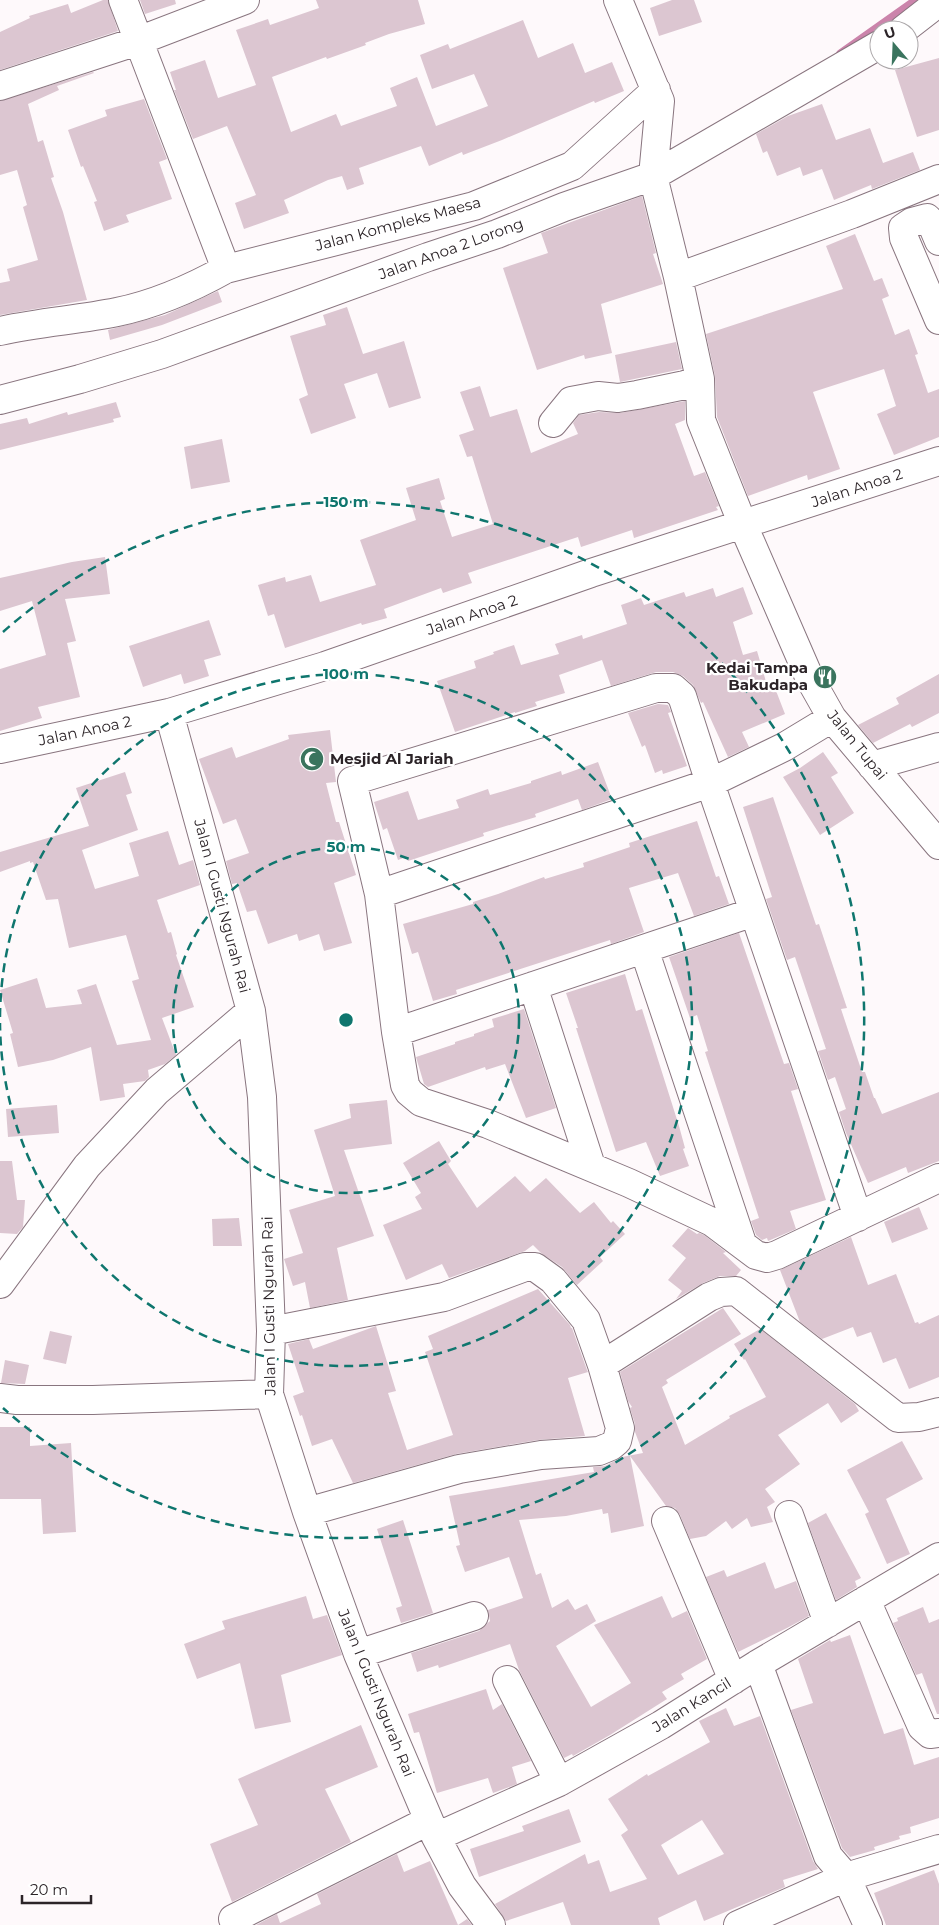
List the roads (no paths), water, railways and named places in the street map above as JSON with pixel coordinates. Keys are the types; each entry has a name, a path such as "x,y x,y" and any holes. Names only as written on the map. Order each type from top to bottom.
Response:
{"street":[{"path":"123,0 226,269"},
{"path":"0,86 138,41 245,0"},
{"path":"618,0 658,96"},
{"path":"916,20 939,2"},
{"name":"Jalan Anoa 2 Lorong","path":"0,400 80,379 162,354 653,176 869,51"},
{"name":"Jalan Tupai","path":"658,96 653,176 678,277 700,379 701,420 743,525 810,679 832,718 939,845"},
{"name":"Jalan Kompleks Maesa","path":"0,331 35,324 116,313 136,308 190,288 226,269 474,206 572,166 658,96"},
{"path":"678,277 852,214 939,179"},
{"path":"939,241 931,222 927,218 912,222 904,228 904,238 939,320"},
{"path":"553,423 571,401 598,396 618,398 637,396 685,385 700,379"},
{"name":"Jalan Anoa 2","path":"0,749 169,713 325,666 591,573 939,462"},
{"path":"858,1217 682,696 673,688 656,688 352,781 379,894 396,1032 405,1085 414,1098 488,1124 591,1166 712,1222 742,1242 756,1255 767,1258 778,1255 858,1217 939,1178"},
{"name":"Jalan I Gusti Ngurah Rai","path":"169,713 251,1010 262,1097 271,1331 269,1394 307,1512 358,1654 432,1829 462,1886 491,1925"},
{"path":"379,894 710,783 784,746 832,718"},
{"path":"872,766 939,747"},
{"path":"396,1032 754,912"},
{"path":"644,949 742,1242"},
{"path":"533,986 591,1166"},
{"path":"0,1284 87,1166 157,1091 251,1010"},
{"path":"271,1331 444,1297 530,1266 535,1267 553,1280 586,1320 602,1365 620,1428 619,1437 611,1446 599,1450 541,1455 459,1469 307,1512"},
{"path":"602,1365 709,1298 721,1292 736,1291 898,1418 919,1417 939,1412"},
{"path":"0,1398 17,1400 93,1400 269,1394"},
{"path":"788,1515 828,1623"},
{"path":"666,1521 733,1680"},
{"name":"Jalan Kancil","path":"233,1919 432,1829 559,1782 661,1725 758,1664 939,1557"},
{"path":"866,1600 922,1727 930,1734 939,1733"},
{"path":"358,1654 474,1616"},
{"path":"758,1664 828,1856 846,1877 868,1925"},
{"path":"507,1680 559,1782"},
{"path":"738,1925 846,1877 939,1849"}],"waterway":[{"path":"840,53 915,0"}],"place":[{"name":"Kedai Tampa Bakudapa","path":"825,677"},
{"name":"Mesjid Al Jariah","path":"312,759"}]}
